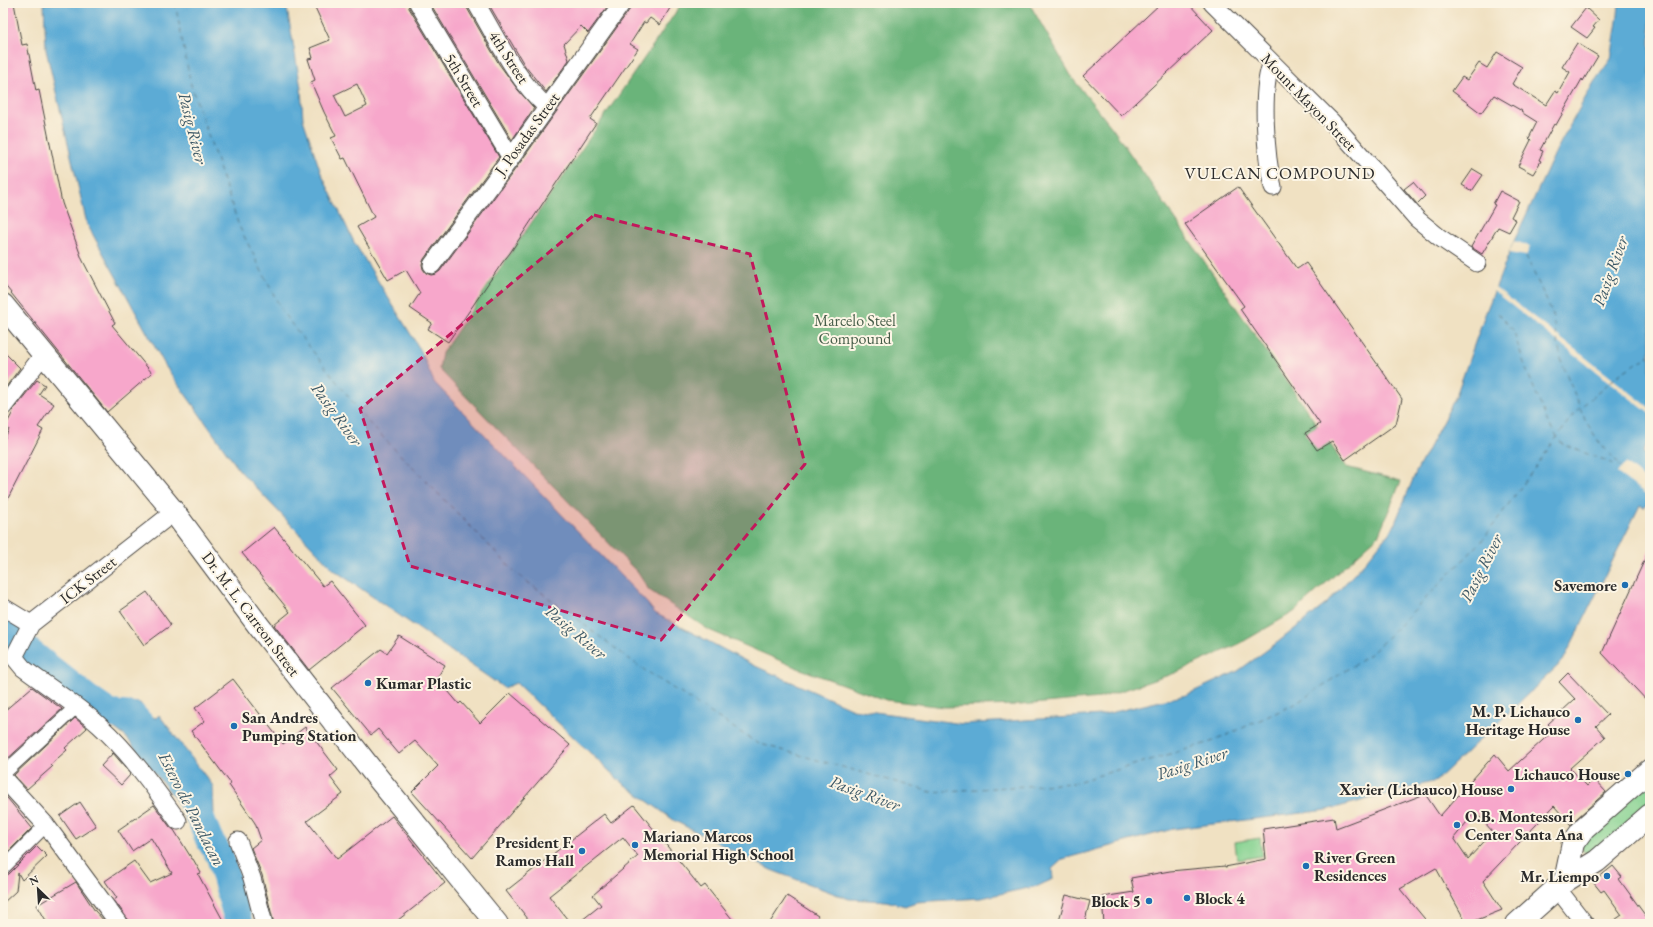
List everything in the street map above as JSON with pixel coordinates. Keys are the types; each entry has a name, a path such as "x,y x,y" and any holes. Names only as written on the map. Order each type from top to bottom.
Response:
{"main road":[{"name":"Dr. M. L. Carreon Street","path":"3,305 174,512 258,626 363,760 497,924"},
{"path":"1561,884 1573,843 1584,828 1650,770"},
{"path":"1517,924 1561,884 1597,862 1650,815"}],"street":[{"name":"5th Street","path":"418,3 511,158"},
{"name":"4th Street","path":"476,3 513,67 547,108"},
{"name":"J. Posadas Street","path":"432,265 622,3"},
{"name":"Mount Mayon Street","path":"1212,3 1332,122 1417,219 1440,238 1477,263"},
{"path":"1272,63 1267,79 1266,100 1268,158 1273,187"},
{"path":"3,407 44,355"},
{"name":"ICK Street","path":"22,642 174,512"},
{"path":"3,607 22,642 23,668 97,723 113,739 161,796 178,820"},
{"path":"3,774 76,707"},
{"path":"3,778 46,825 119,924"},
{"path":"3,868 46,825"},
{"path":"238,841 252,878 264,924"},
{"path":"1561,884 1585,924"}],"highlighted area":[{"path":"594,215 750,254 805,464 661,640 410,566 360,409"}],"green space":[{"name":"Marcelo Steel Compound","path":"682,3 1029,3 1073,79 1113,129 1346,467 1401,481 1378,536 1294,612 1239,644 1175,673 1100,698 1021,705 944,707 886,700 795,667 709,630 649,590 638,573 439,369 442,353"},
{"path":"1650,777 1650,807 1591,855 1583,851 1581,844"},
{"path":"1260,838 1262,856 1237,860 1235,842"}],"water":[{"name":"Pasig River","path":"44,3 286,3 301,88 303,119 321,173 354,242 421,351 434,382 655,613 753,665 853,709 963,724 1101,715 1186,695 1238,671 1326,604 1367,560 1393,528 1416,472 1456,396 1484,317 1514,241 1557,149 1594,82 1611,59 1619,3 1650,3 1650,439 1643,451 1650,471 1650,499 1644,508 1640,505 1563,661 1436,781 1327,810 1173,829 1063,859 1052,869 1053,879 1038,886 981,898 916,902 905,906 886,901 849,899 771,870 675,821 621,782 516,683 504,688 334,570 240,471 166,367 87,224 46,50"},
{"path":"130,702 140,703 149,716 156,718 159,715 213,786 214,814 188,824 188,818 173,796 126,737 105,721 115,707 121,709"}],"pier":[{"path":"1514,241 1530,246 1526,256 1509,253"},
{"path":"1495,287 1650,408 1650,414 1492,290"},
{"path":"1625,463 1650,483 1650,497 1617,473"}],"building":[{"path":"3,3 14,3 22,45 27,44 36,91 39,90 62,203 82,259 115,323 112,325 152,373 107,412 3,283"},
{"path":"313,3 408,3 409,8 499,157 424,259 422,264 423,269 426,273 431,275 440,271 519,164 630,9 632,3 673,3 660,25 650,18 646,23 644,22 630,44 638,49 590,119 596,123 510,253 448,342 428,329 432,323 410,308 420,293 406,270 388,280 357,227 374,217 345,158 342,159 331,138 336,136 311,82 315,80 308,59 313,58 310,48 330,40","holes":["357,84 367,106 345,117 334,95"]},
{"path":"430,3 466,3 467,8 499,64 518,90 534,108 512,140"},
{"path":"488,3 610,3 588,33 581,26 564,44 569,60 546,92 525,66"},
{"path":"1161,3 1188,3 1213,30 1121,116 1083,76"},
{"path":"1586,8 1599,20 1587,38 1571,27"},
{"path":"1577,43 1598,56 1583,81 1582,79 1556,125 1554,124 1540,150 1543,151 1539,160 1541,161 1533,174 1518,166 1531,140 1529,138 1537,122 1521,112 1522,111 1494,95 1481,113 1452,91 1462,77 1467,80 1479,63 1487,68 1497,52 1522,67 1512,84 1546,105 1555,91 1558,93 1570,72 1562,67"},
{"path":"1473,169 1483,175 1472,191 1462,185"},
{"path":"1413,182 1425,196 1417,204 1404,189"},
{"path":"1238,187 1297,269 1306,263 1402,399 1396,424 1345,460 1332,441 1317,450 1305,433 1320,424 1240,309 1244,306 1185,224"},
{"path":"1500,191 1519,201 1511,217 1516,220 1509,232 1498,227 1482,254 1471,247 1495,205 1493,204"},
{"path":"3,351 20,368 3,391"},
{"path":"37,380 45,385 39,394 54,404 38,427 43,430 3,508 3,442 9,429 5,427 13,412 12,411"},
{"path":"274,527 323,586 330,581 365,625 309,670 274,625 290,612 242,553"},
{"path":"1650,548 1650,704 1602,653"},
{"path":"147,592 171,625 144,645 120,611"},
{"path":"399,636 445,665 437,678 459,704 461,702 480,723 510,693 570,745 472,858 412,792 438,766 415,741 399,754 378,729 371,735 332,688 381,649 387,653"},
{"path":"1568,673 1608,715 1596,726 1605,737 1570,768 1587,786 1594,779 1606,792 1571,825 1554,806 1483,881 1502,910 1467,924 1436,868 1400,889 1429,924 1104,924 1102,897 1134,892 1131,878 1170,871 1225,867 1266,859 1263,829 1334,818 1336,828 1425,794 1440,816 1495,754 1509,771 1554,730 1548,724 1575,699 1559,682","holes":["1475,812 1493,832 1468,859 1454,838"]},
{"path":"233,679 283,744 305,727 338,770 330,777 343,794 307,821 337,859 392,816 445,883 393,924 274,924 262,875 251,848 261,840 255,823 229,785 231,784 191,731 205,721 195,708"},
{"path":"32,687 62,709 3,763 3,712"},
{"path":"75,718 87,728 65,748 67,750 50,765 52,767 27,789 14,775"},
{"path":"113,753 131,774 121,785 101,766"},
{"path":"3,793 32,828 3,857"},
{"path":"80,802 96,826 76,839 60,816"},
{"path":"154,805 170,827 174,830 193,859 201,873 198,874 225,924 129,924 127,918 114,900 117,898 105,881 134,861 150,883 172,873 151,838 132,851 118,830"},
{"path":"634,805 701,888 705,885 736,924 577,924 601,905 593,895 638,856 623,837 549,896 571,924 532,924 506,891 604,814 611,823"},
{"path":"37,846 47,856 22,880 18,873 16,891 3,903 3,876 9,874"},
{"path":"1613,866 1622,877 1619,879 1650,924 1609,924 1622,915 1604,890 1601,892 1593,882"},
{"path":"76,882 95,911 107,924 48,924 37,905"},
{"path":"1066,895 1090,901 1084,924 1058,924"},
{"path":"787,896 818,916 812,924 769,924"}],"waterway":[{"name":"Estero de Pandacan","path":"3,631 88,699 110,714 133,716 143,727"},
{"name":"Estero de Pandacan","path":"184,785 209,839 220,856 239,924"}],"ferry route":[{"path":"175,3 191,85 239,226 283,313 369,423 517,574 640,667 757,743 931,792 1073,783 1214,741 1295,704 1372,653 1482,541 1575,412 1621,373 1650,355"},
{"path":"1650,184 1648,209 1650,292"},
{"path":"1526,256 1551,310 1562,363 1585,420 1599,442 1622,467"},
{"path":"1498,313 1513,330 1525,366 1548,423 1562,444 1621,467"}],"place":[{"name":"Savemore","path":"1625,585"},
{"name":"Kumar Plastic","path":"368,683"},
{"name":"M. P. Lichauco Heritage House","path":"1578,720"},
{"name":"San Andres Pumping Station","path":"234,726"},
{"name":"Lichauco House","path":"1628,774"},
{"name":"Xavier (Lichauco) House","path":"1511,789"},
{"name":"O.B. Montessori Center Santa Ana","path":"1457,825"},
{"name":"Mariano Marcos Memorial High School","path":"635,845"},
{"name":"President F. Ramos Hall","path":"582,851"},
{"name":"River Green Residences","path":"1306,866"},
{"name":"Mr. Liempo","path":"1607,876"},
{"name":"Block 4","path":"1187,898"},
{"name":"Block 5","path":"1149,901"}],"district":[{"name":"VULCAN COMPOUND","path":"1280,173"}]}
